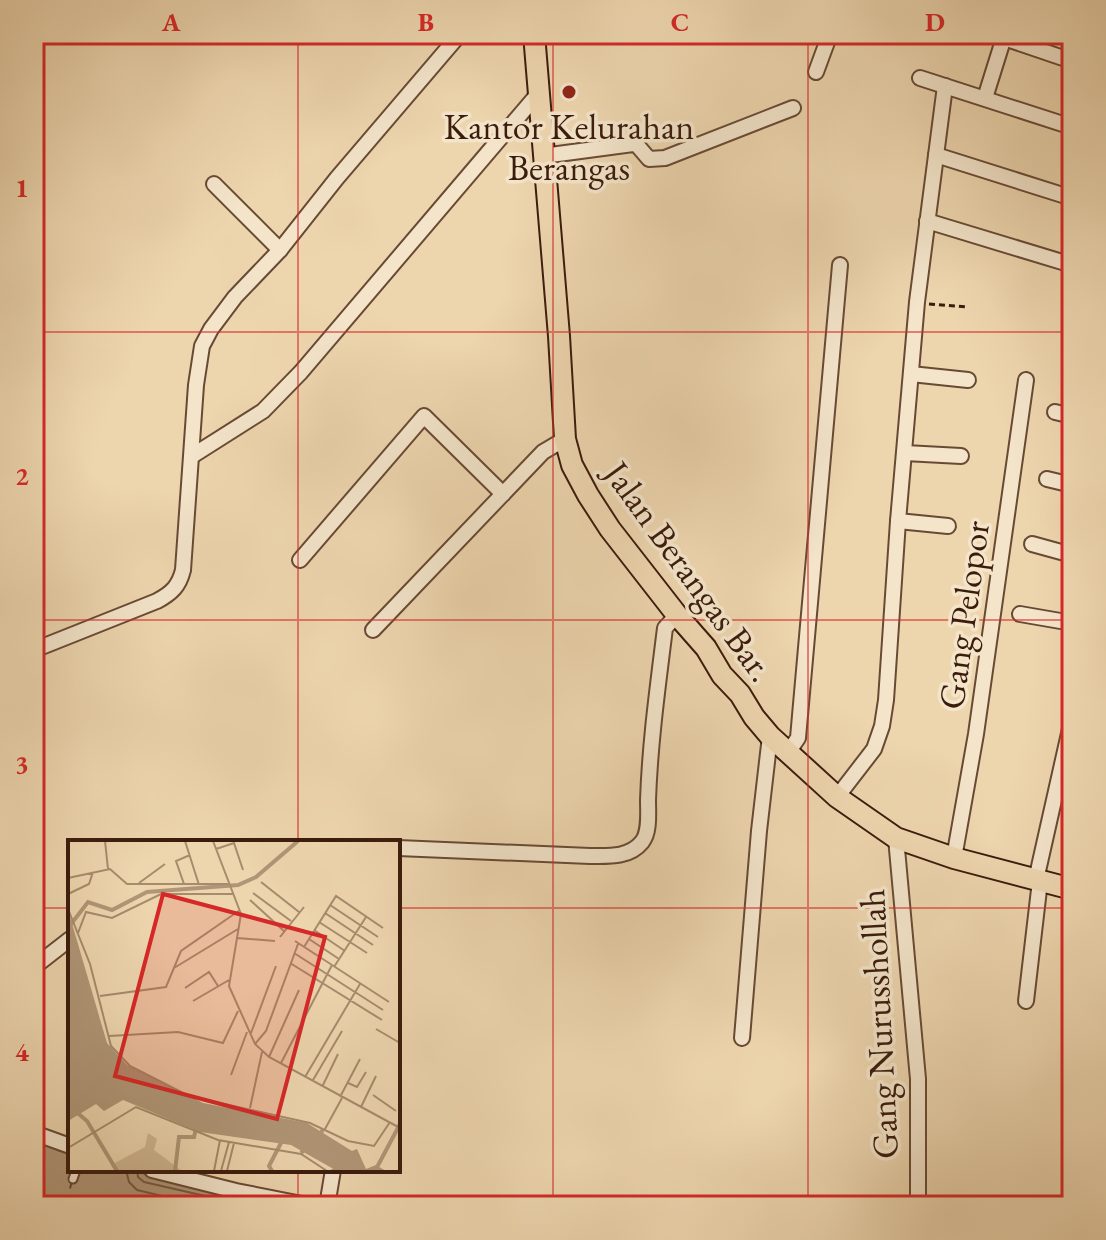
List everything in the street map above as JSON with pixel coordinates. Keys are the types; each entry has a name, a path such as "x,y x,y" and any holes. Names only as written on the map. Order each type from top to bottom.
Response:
{"main road":[{"name":"Jalan Berangas Bar.","path":"534,34 565,439 572,465 588,495 610,529 706,648 754,717 770,736 837,797 896,838 954,858 1072,889"}],"street":[{"path":"34,650 157,601 179,584 183,570 196,385 202,346 235,297 280,250 460,34"},
{"path":"816,72 830,34"},
{"path":"985,98 1005,36 1072,61"},
{"path":"920,78 1072,127"},
{"path":"837,797 874,749 886,700 917,302 945,86"},
{"path":"192,456 263,411 301,372 537,95"},
{"path":"543,156 633,144 649,159 665,158 793,108"},
{"path":"936,155 1072,198"},
{"path":"214,184 280,250"},
{"path":"927,221 1072,265"},
{"path":"789,751 798,738 840,265"},
{"path":"911,374 968,380"},
{"name":"Gang Pelopor","path":"954,858 976,734 1026,380"},
{"path":"1055,412 1072,416"},
{"path":"300,560 424,416 503,494"},
{"path":"373,630 543,452 565,439"},
{"path":"905,453 961,456"},
{"path":"1047,479 1072,485"},
{"path":"898,521 948,526"},
{"path":"1032,544 1072,555"},
{"path":"1020,614 1072,623"},
{"path":"400,848 590,856 619,855 639,845 645,838 648,819 649,770 665,628 677,615"},
{"path":"1026,1001 1038,880 1072,720"},
{"path":"742,1038 770,736"},
{"name":"Gang Nurusshollah","path":"896,838 918,1079 918,1206"},
{"path":"34,967 68,941"},
{"path":"34,1133 68,1145"},
{"path":"160,1172 312,1206"},
{"path":"327,1206 333,1172"}],"lane":[{"path":"73,1179 75,1172"}],"path":[{"path":"917,302 967,307"}],"water":[{"path":"34,1139 68,1153 68,1172 138,1172 284,1206 34,1206"}],"ferry route":[{"path":"66,1206 72,1180"}],"place":[{"name":"Kantor Kelurahan Berangas","path":"569,92"}]}
